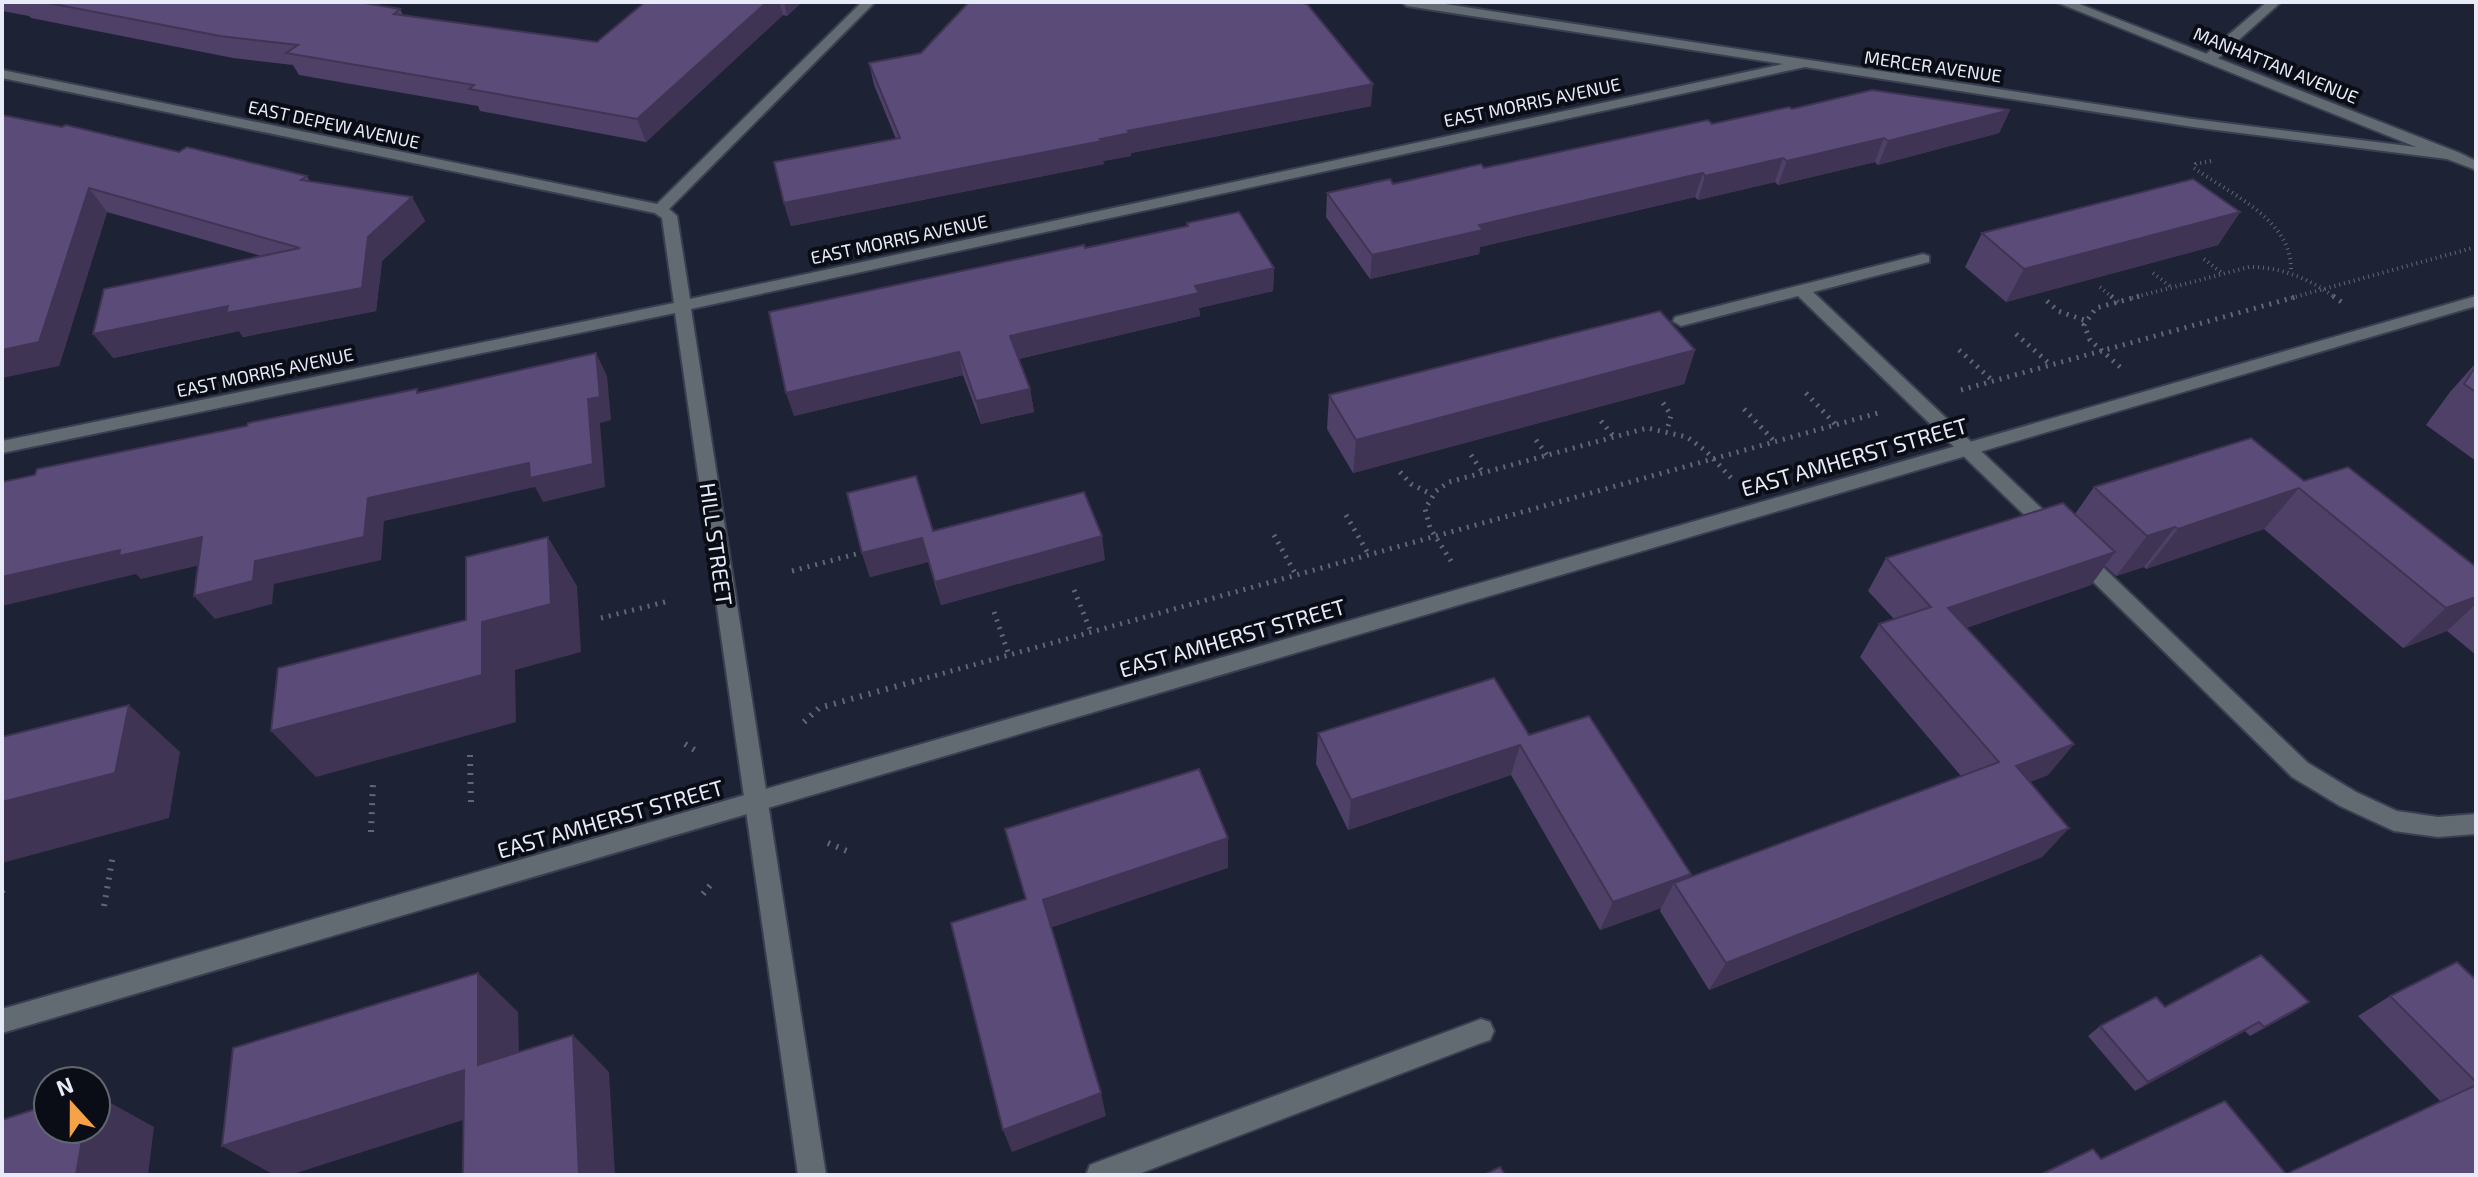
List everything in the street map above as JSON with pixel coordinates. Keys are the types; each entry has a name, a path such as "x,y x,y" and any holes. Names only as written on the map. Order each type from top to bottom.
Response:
{"street":[{"path":"660,209 869,2"},
{"name":"MERCER AVENUE","path":"1407,2 2193,123 2455,156"},
{"name":"MANHATTAN AVENUE","path":"2062,2 2210,58 2476,166"},
{"path":"2210,58 2275,2"},
{"name":"EAST MORRIS AVENUE","path":"2,447 682,306 1802,64"},
{"name":"EAST DEPEW AVENUE","path":"2,74 660,209"},
{"name":"HILL STREET","path":"660,209 669,216 812,1175"},
{"path":"1681,321 1923,259"},
{"path":"1801,290 2300,770 2348,799 2394,821 2438,827 2476,824"},
{"name":"EAST AMHERST STREET","path":"2,1021 2476,301"},
{"path":"1100,1175 1481,1031"}],"path":[{"path":"2221,158 2193,166 2278,230 2292,255 2291,271"},
{"path":"2213,190 2222,188"},
{"name":"EAST AMHERST STREET","path":"804,722 819,708 2476,247"},
{"path":"2204,259 2223,274"},
{"path":"2117,364 2085,334 2084,320 2096,308 2263,266 2291,271 2340,301"},
{"path":"2153,273 2172,288"},
{"path":"2100,287 2119,302"},
{"path":"2047,301 2058,311 2084,320"},
{"path":"2016,334 2051,365"},
{"path":"1959,350 1993,381"},
{"path":"1806,393 1836,425"},
{"path":"1663,403 1671,415 1667,430"},
{"path":"1744,409 1775,442"},
{"path":"1601,421 1614,437"},
{"path":"1447,555 1425,512 1431,494 1449,482 1647,428 1692,438 1728,474"},
{"path":"1536,440 1547,455"},
{"path":"1471,455 1483,473"},
{"path":"1400,472 1411,484 1431,494"},
{"path":"1346,515 1369,555"},
{"path":"1274,535 1296,575"},
{"path":"792,571 856,554"},
{"path":"1074,590 1091,632"},
{"path":"601,618 669,601"},
{"path":"994,612 1009,655"},
{"path":"685,744 698,752"},
{"path":"470,755 471,803"},
{"path":"371,832 373,783"},
{"path":"828,843 847,851"},
{"path":"104,906 113,855"},
{"path":"703,894 712,883"}],"building":[{"path":"43,2 358,2 400,9 394,14 597,42 645,2 767,2 637,119 469,89 474,85 286,53 298,45 220,36"},
{"path":"969,2 1307,4 1373,84 1128,131 1130,133 1100,139 1102,141 784,203 774,162 900,138 869,63 921,53"},
{"path":"1872,90 2010,110 1888,141 1884,138 1787,161 1783,158 1705,176 1703,173 1479,225 1483,230 1372,255 1327,193 1390,179 1393,184 1481,164 1484,168 1708,120 1712,124"},
{"path":"2,115 62,127 66,125 179,152 187,147 307,176 301,180 412,197 368,237 362,288 226,313 228,306 93,334 104,289 300,248 89,188 39,342 2,350"},
{"path":"2193,179 2240,212 2024,269 1982,233"},
{"path":"1239,212 1274,268 1195,286 1199,293 1010,336 1030,389 976,401 959,352 786,393 769,312 1084,245 1085,248"},
{"path":"1660,311 1695,350 1356,440 1329,395"},
{"path":"596,353 600,397 588,399 593,464 530,478 529,463 368,498 364,537 255,561 253,581 194,596 202,537 119,556 120,550 2,577 2,482 35,475 37,469 247,426 248,423 417,389 417,393"},
{"path":"2476,366 2476,392 2464,384"},
{"path":"2251,438 2304,481 2348,467 2476,567 2476,597 2446,608 2299,488 2178,529 2175,527 2147,536 2094,487"},
{"path":"916,476 933,531 1084,492 1102,536 935,582 922,538 862,553 847,493"},
{"path":"2063,503 2115,552 1948,608 2074,744 2016,766 2069,828 1726,963 1674,883 1999,762 1879,624 1931,607 1886,558"},
{"path":"548,537 551,604 482,622 482,675 271,731 278,668 466,620 466,557"},
{"path":"1494,678 1529,735 1589,716 1691,874 1613,902 1520,745 1351,800 1318,733"},
{"path":"129,705 115,773 2,802 2,737"},
{"path":"1199,769 1228,838 1043,900 1101,1093 1003,1130 951,923 1026,899 1005,829"},
{"path":"2261,955 2309,1002 2264,1027 2259,1022 2148,1082 2100,1026 2156,997 2165,1007"},
{"path":"2457,962 2476,980 2476,1082 2390,996"},
{"path":"478,973 478,1065 573,1035 579,1175 463,1175 464,1070 222,1146 233,1048"},
{"path":"2476,1085 2476,1175 2040,1175 2093,1149 2101,1159 2225,1101 2286,1174"},
{"path":"32,1110 32,1145 81,1145 76,1175 2,1175 2,1120"},
{"path":"1500,1167 1505,1175 1484,1175"}]}
